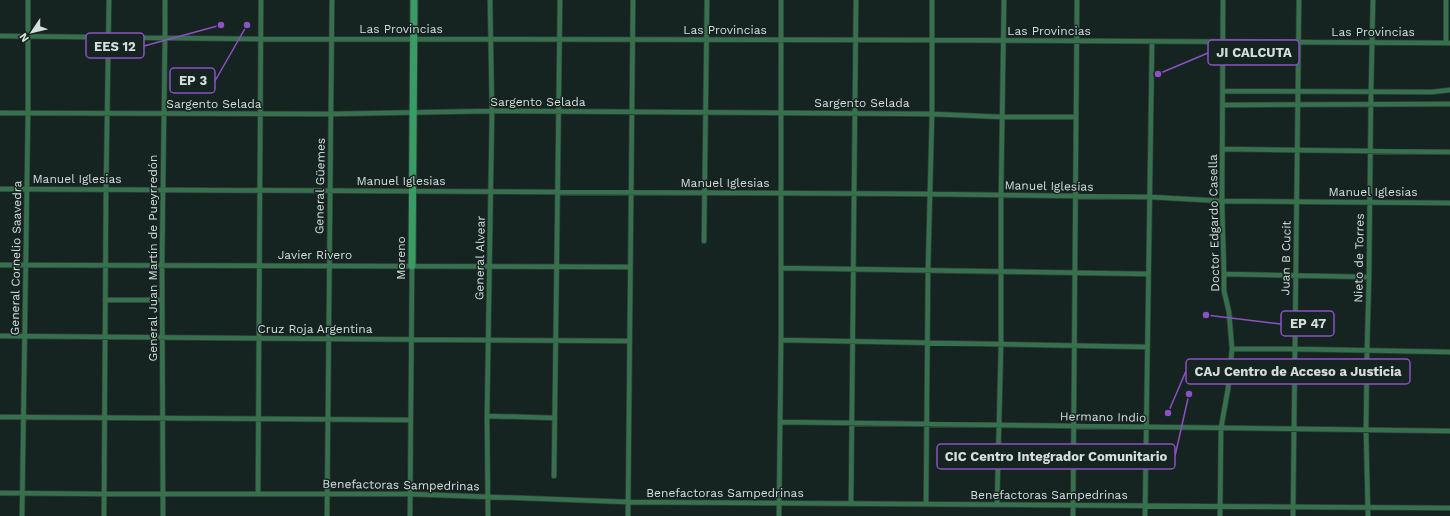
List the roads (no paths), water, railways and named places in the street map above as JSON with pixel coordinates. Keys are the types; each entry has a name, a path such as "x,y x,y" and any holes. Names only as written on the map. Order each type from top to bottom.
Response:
{"street":[{"name":"General Cornelio Saavedra","path":"22,516 28,113 28,0"},
{"path":"104,516 105,265 109,0"},
{"name":"General Juan Martín de Pueyrredón","path":"163,516 162,265 165,0"},
{"path":"258,494 260,0"},
{"name":"General Güemes","path":"327,516 332,0"},
{"name":"Moreno","path":"410,516 414,0"},
{"name":"General Alvear","path":"488,516 487,416 492,111 490,0"},
{"path":"554,476 560,0"},
{"path":"628,516 633,0"},
{"path":"704,241 707,0"},
{"path":"779,516 781,340 781,0"},
{"path":"850,504 854,269 856,0"},
{"path":"926,504 928,270 932,114 932,0"},
{"path":"996,505 1000,345 1004,0"},
{"path":"1072,516 1077,0"},
{"name":"Doctor Edgardo Casella","path":"1220,516 1221,428 1228,389 1232,349 1229,312 1224,291 1222,201 1223,0"},
{"name":"Juan B Cucit","path":"1293,516 1298,0"},
{"name":"Nieto de Torres","path":"1368,516 1366,430 1373,0"},
{"path":"1446,0 1448,43"},
{"name":"Las Provincias","path":"0,36 260,39 932,40 1448,43"},
{"path":"1145,516 1152,42"},
{"path":"1223,91 1432,92 1450,90"},
{"path":"1223,105 1297,106 1450,104"},
{"name":"Sargento Selada","path":"0,112 331,114 492,111 932,114 1003,117 1076,117"},
{"path":"1222,149 1450,152"},
{"name":"Manuel Iglesias","path":"0,189 930,194 1075,196 1222,201 1450,203"},
{"name":"Javier Rivero","path":"0,264 630,267"},
{"path":"781,268 1148,274"},
{"path":"1224,274 1369,277"},
{"path":"105,300 162,300"},
{"name":"Cruz Roja Argentina","path":"0,336 163,339 259,338 630,341"},
{"path":"781,340 1147,348"},
{"path":"1232,349 1450,352"},
{"path":"487,416 555,418"},
{"path":"0,417 410,420"},
{"name":"Hermano Indio","path":"780,422 1450,431"},
{"name":"Benefactoras Sampedrinas","path":"0,493 410,494 628,502 1450,508"}],"place":[{"name":"EES 12","path":"221,25"},
{"name":"EP 3","path":"247,25"},
{"name":"JI CALCUTA","path":"1158,74"},
{"name":"EP 47","path":"1206,315"},
{"name":"CIC Centro Integrador Comunitario","path":"1189,394"},
{"name":"CAJ Centro de Acceso a Justicia","path":"1168,413"}]}
